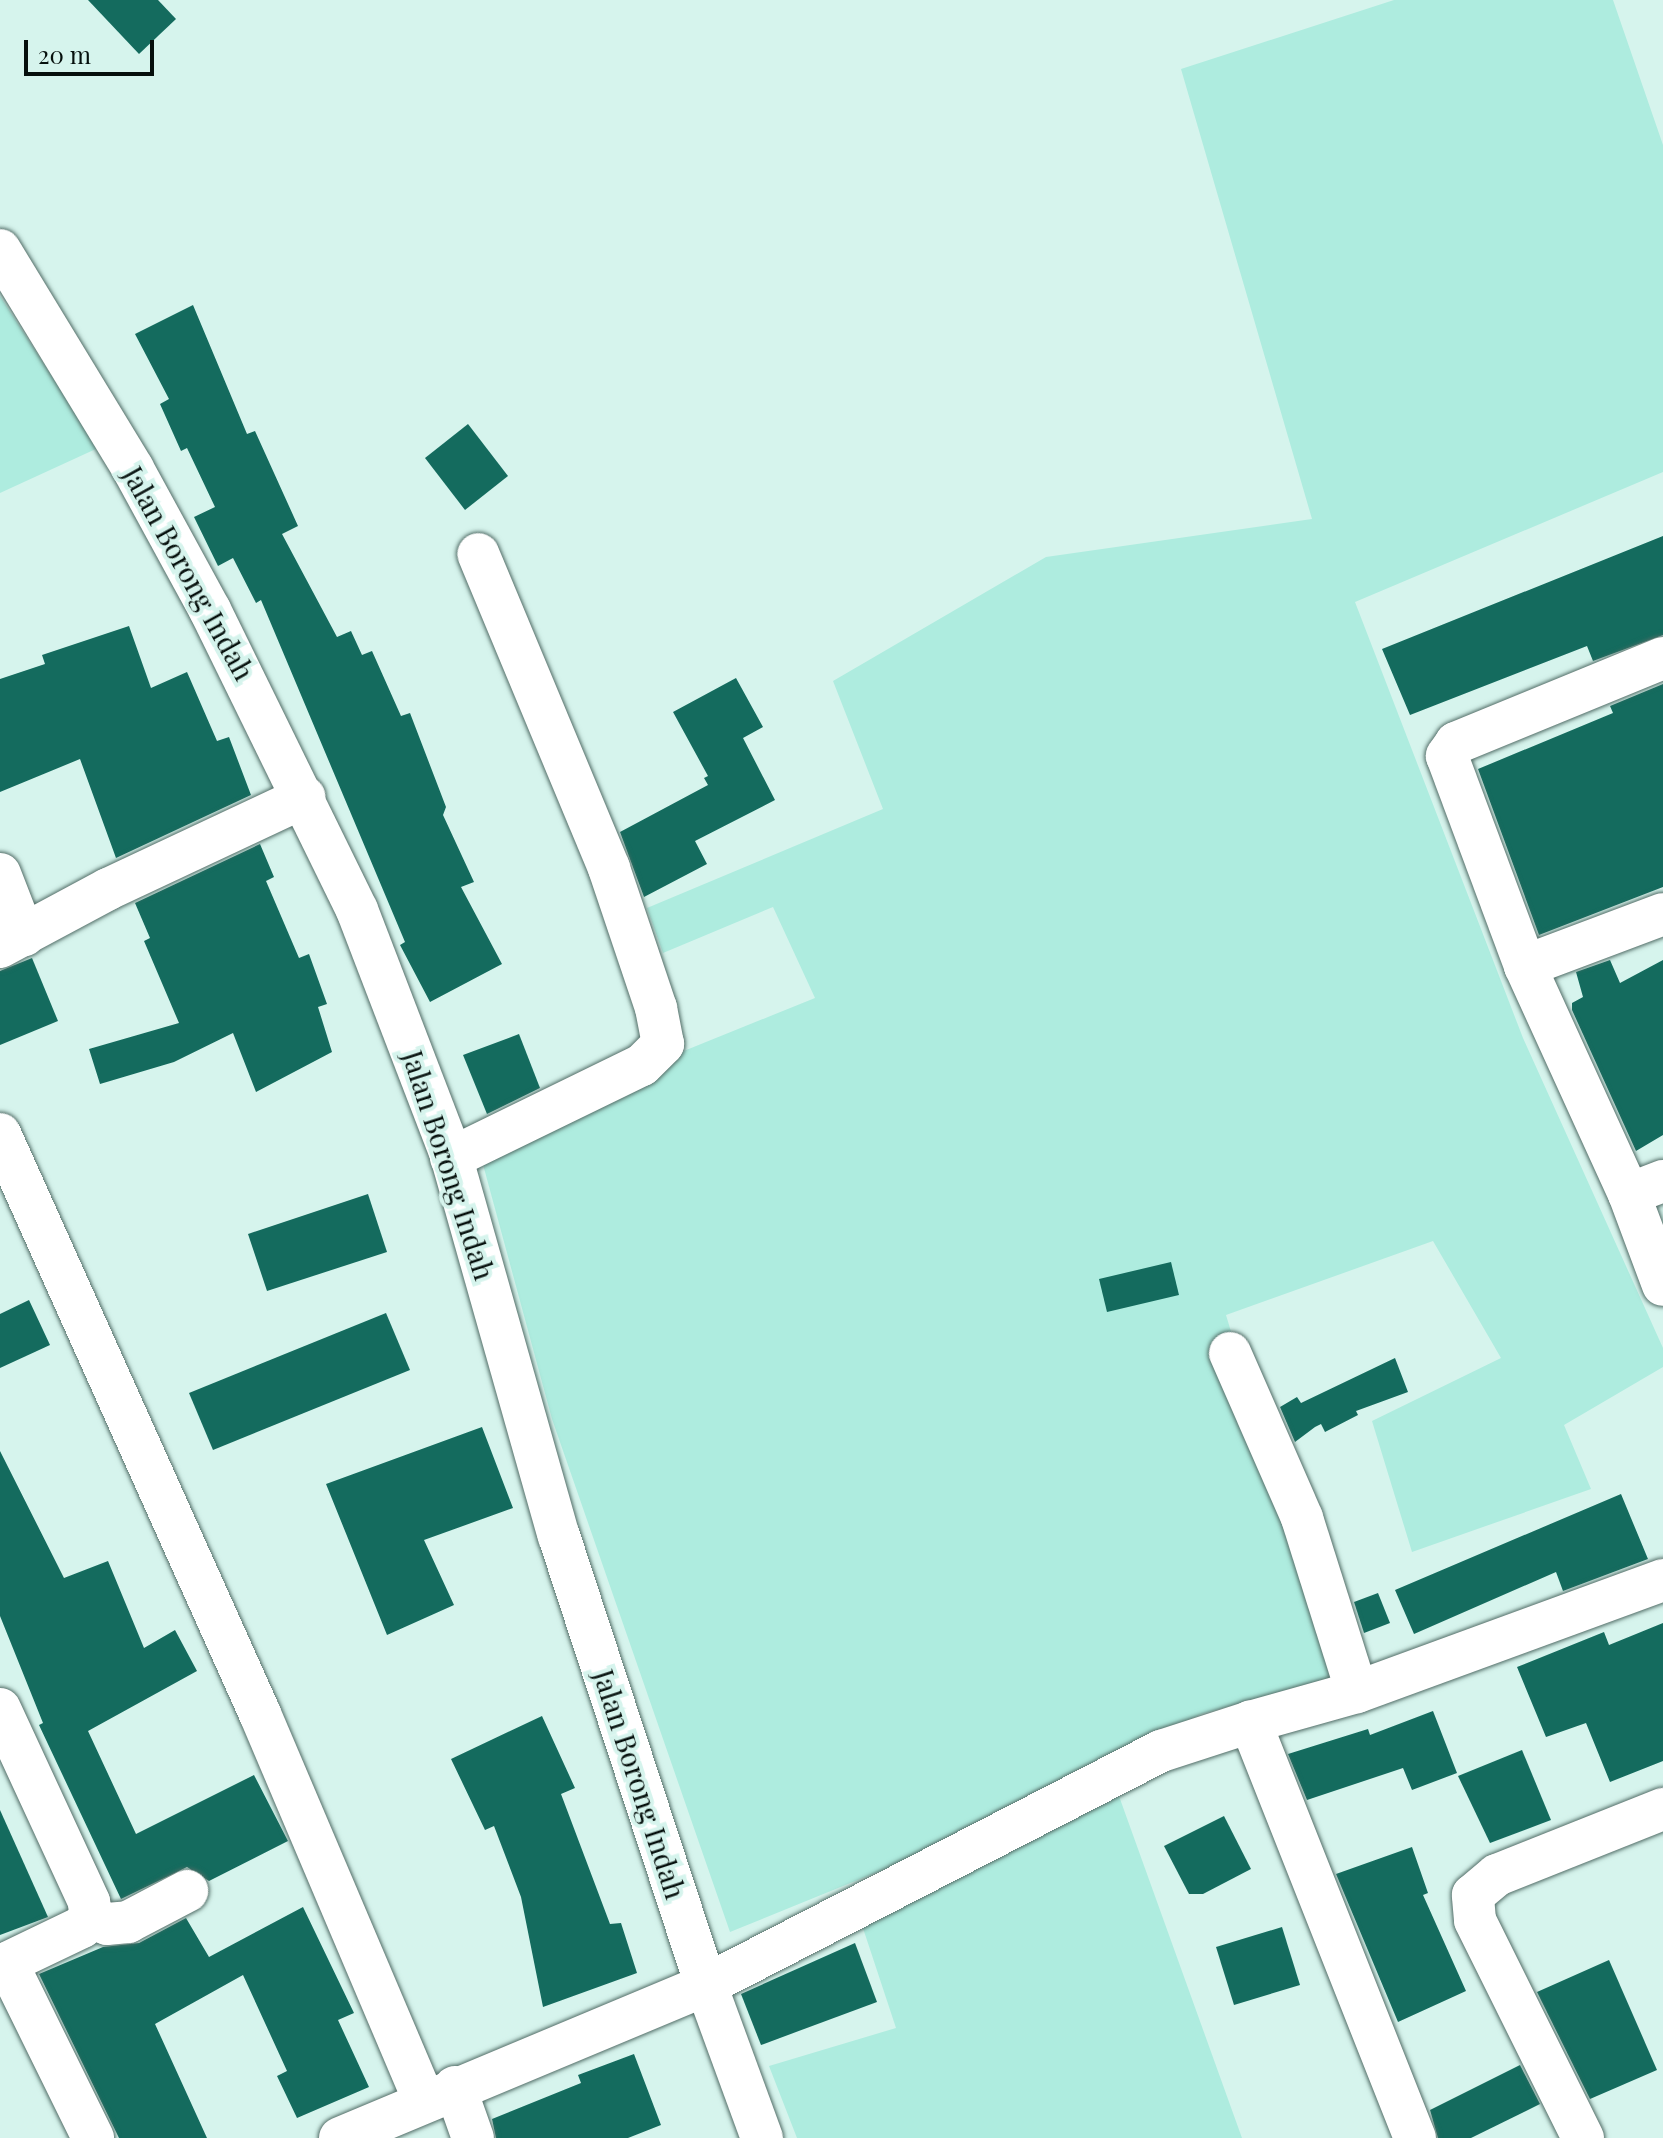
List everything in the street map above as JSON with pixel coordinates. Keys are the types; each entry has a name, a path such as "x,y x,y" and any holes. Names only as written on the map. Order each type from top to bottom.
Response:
{"street":[{"name":"Jalan Borong Indah","path":"0,250 140,482 256,697 357,910 451,1158 559,1536 706,1985 762,2138"},
{"path":"451,1158 642,1065 663,1044 656,1008 609,868 478,554"},
{"path":"1663,658 1449,749 1447,756 1525,966 1646,1187 1663,1285"},
{"path":"0,874 12,942 108,889 304,797"},
{"path":"1525,966 1663,914"},
{"path":"0,1134 266,1728 440,2094 473,2138"},
{"path":"1230,1353 1302,1518 1357,1692"},
{"path":"340,2138 706,1985 1161,1751 1357,1692 1663,1580"},
{"path":"1,1711 89,1902 90,1917 82,1927 3,1964 93,2138"},
{"path":"1250,1722 1415,2138"},
{"path":"1583,2138 1475,1920 1473,1895 1497,1875 1663,1809"},
{"path":"90,1917 107,1924 128,1922 187,1891"}],"green space":[{"path":"1394,0 1613,0 1663,145 1663,472 1355,602 1523,1038 1663,1348 1663,1367 1564,1425 1591,1489 1412,1552 1372,1421 1501,1358 1433,1241 1226,1315 1335,1677 1201,1714 934,1849 730,1932 552,1419 478,1146 664,1059 815,998 773,907 663,953 647,908 883,809 833,681 1046,557 1312,519 1181,69"},
{"path":"0,296 98,448 0,493"},
{"path":"1115,1785 1242,2138 797,2138 769,2066 896,2028 857,1910"}],"building":[{"path":"88,0 158,0 176,19 139,54"},
{"path":"193,305 247,434 255,431 298,526 282,534 337,637 351,631 362,655 372,651 401,716 410,713 446,807 443,815 474,882 461,887 502,964 430,1002 400,945 405,942 261,600 256,603 233,558 218,566 194,517 215,507 187,448 181,451 160,404 169,399 135,334"},
{"path":"468,424 508,476 465,510 425,458"},
{"path":"1663,536 1663,635 1593,661 1587,646 1410,715 1382,649"},
{"path":"129,626 151,688 187,672 217,741 229,737 251,795 116,858 80,759 0,792 0,679 45,664 42,655"},
{"path":"736,678 763,727 743,738 775,800 695,841 707,864 644,897 620,832 708,785 704,778 708,776 673,712"},
{"path":"1663,684 1663,887 1539,935 1478,769 1613,713 1610,706"},
{"path":"260,844 274,877 266,881 299,958 309,954 327,1004 318,1007 332,1052 256,1092 233,1033 174,1062 100,1084 89,1049 179,1023 144,941 150,938 135,903"},
{"path":"32,958 58,1021 0,1045 0,971"},
{"path":"1610,960 1620,983 1663,960 1663,1135 1636,1151 1572,1010 1572,1003 1583,997 1576,972"},
{"path":"519,1034 540,1088 487,1114 463,1055"},
{"path":"368,1194 387,1252 267,1291 248,1234"},
{"path":"1171,1262 1179,1295 1107,1312 1099,1279"},
{"path":"29,1300 50,1345 0,1368 0,1314"},
{"path":"386,1313 410,1370 213,1450 189,1393"},
{"path":"1395,1358 1408,1392 1356,1411 1358,1415 1325,1432 1321,1424 1295,1442 1280,1407 1297,1397 1301,1403"},
{"path":"482,1427 513,1508 424,1540 454,1605 387,1635 326,1484"},
{"path":"0,1451 64,1578 108,1561 144,1648 175,1630 197,1671 88,1731 136,1834 254,1775 288,1841 209,1881 187,1867 121,1899 39,1725 43,1723 0,1616"},
{"path":"1621,1494 1648,1559 1563,1591 1556,1572 1414,1634 1395,1590"},
{"path":"1378,1593 1390,1623 1364,1633 1354,1602"},
{"path":"1663,1623 1663,1761 1610,1782 1586,1723 1546,1737 1517,1667 1604,1632 1609,1645"},
{"path":"1433,1711 1457,1773 1412,1790 1403,1768 1307,1800 1288,1754 1368,1729 1370,1735"},
{"path":"542,1716 575,1788 561,1794 610,1924 621,1923 637,1973 543,2007 521,1897 494,1826 485,1830 451,1759"},
{"path":"1522,1750 1551,1820 1490,1843 1458,1776"},
{"path":"0,1810 48,1917 0,1935"},
{"path":"1224,1816 1251,1869 1203,1894 1189,1894 1164,1846"},
{"path":"1412,1847 1428,1893 1423,1895 1466,1991 1398,2022 1336,1874"},
{"path":"303,1907 354,2013 338,2020 369,2087 297,2118 277,2076 287,2071 243,1975 155,2024 207,2138 119,2138 39,1974 103,1947 139,1943 186,1918 209,1957"},
{"path":"1282,1927 1300,1985 1234,2005 1216,1947"},
{"path":"855,1943 877,2002 761,2045 741,1994"},
{"path":"1609,1960 1657,2070 1590,2099 1537,1992"},
{"path":"634,2054 661,2125 628,2138 496,2138 492,2119 581,2083 578,2075"},
{"path":"1520,2065 1540,2104 1471,2138 1438,2138 1430,2110"}]}
